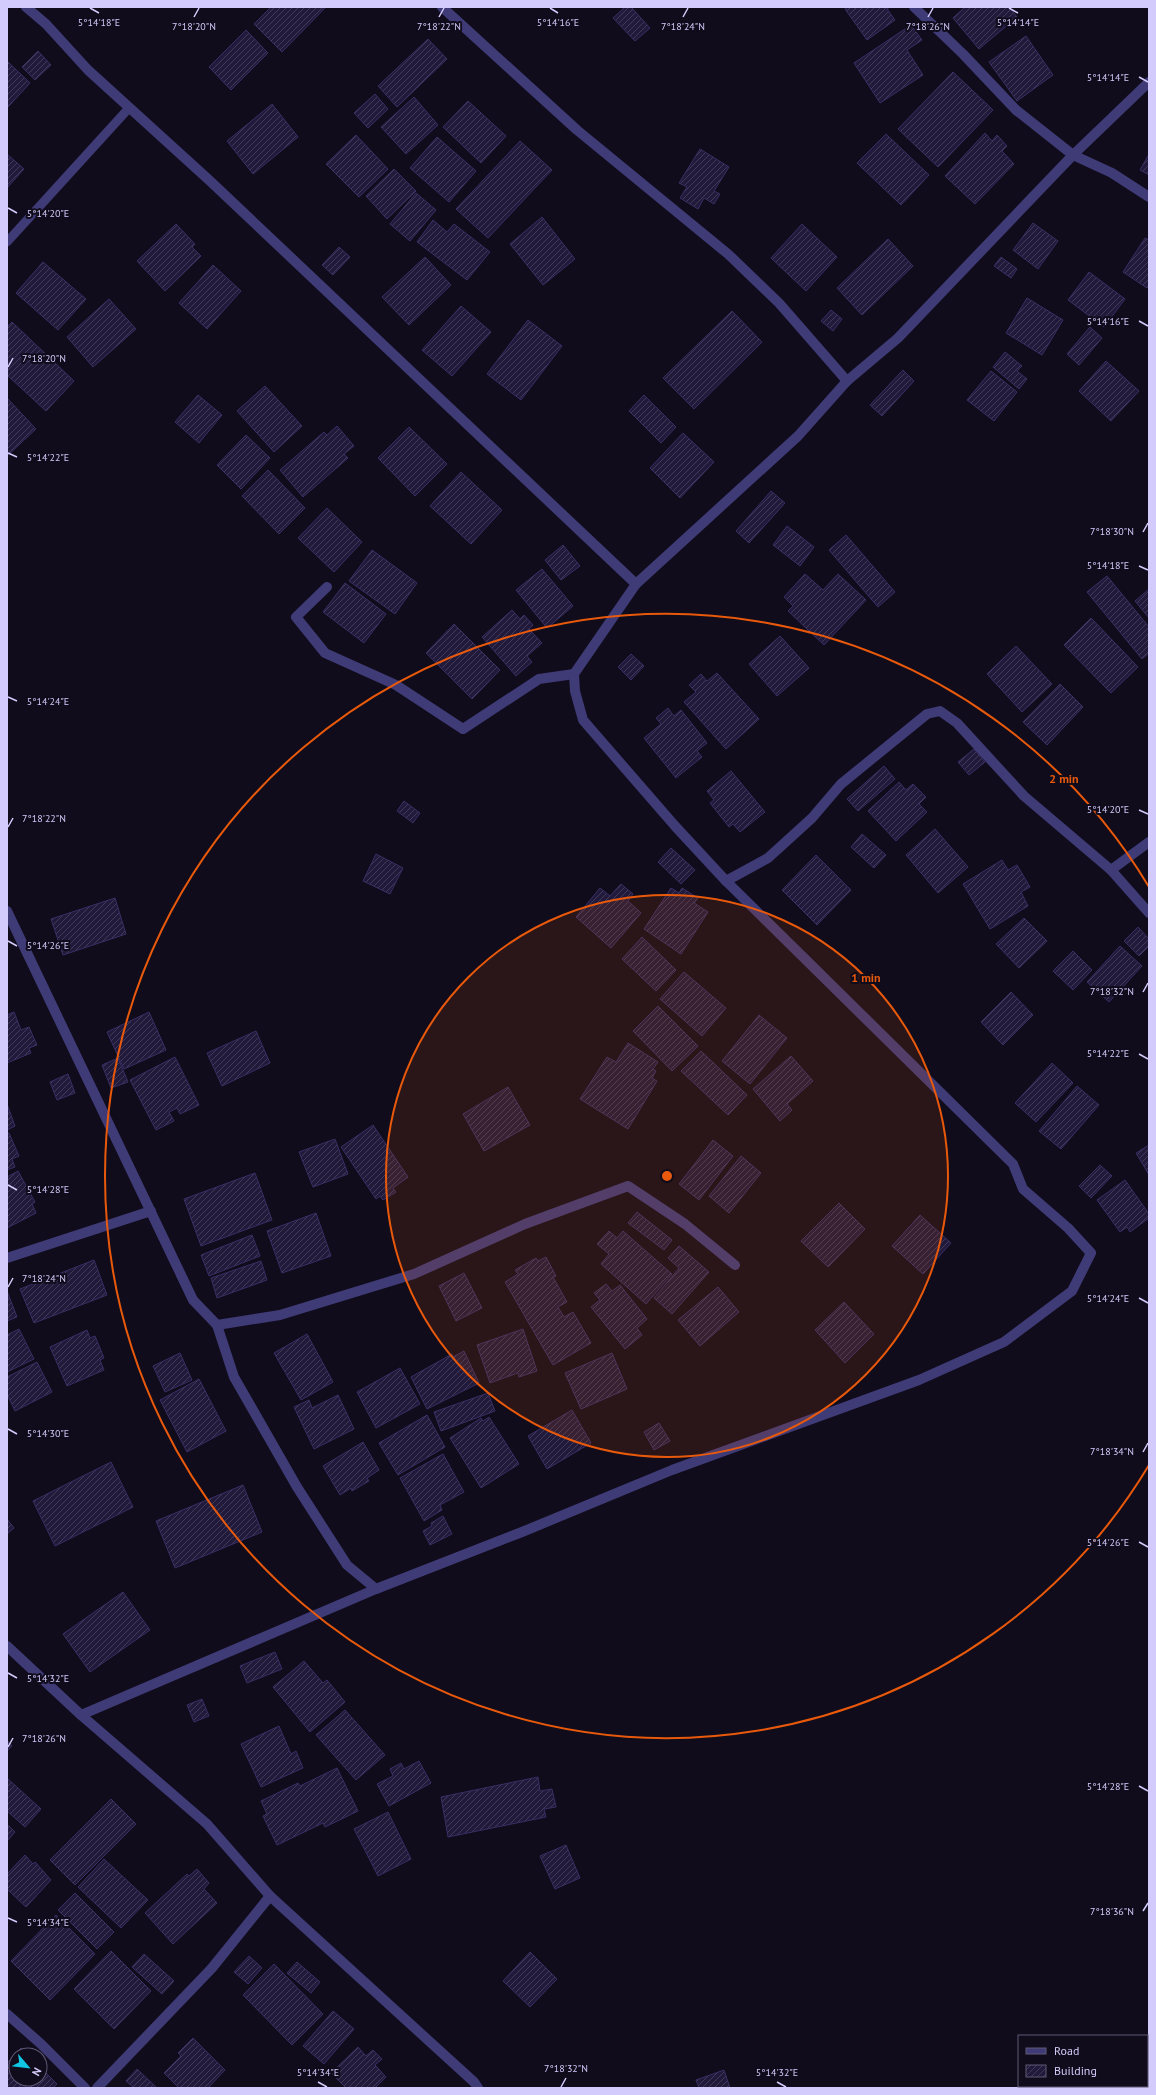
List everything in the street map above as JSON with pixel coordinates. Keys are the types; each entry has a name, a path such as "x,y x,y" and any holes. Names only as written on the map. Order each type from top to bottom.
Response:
{"street":[{"path":"26,7 46,24 88,70 299,265 494,452 636,584"},
{"path":"442,7 577,130 728,254 779,303 847,381"},
{"path":"914,7 1016,110 1073,155 1112,172 1149,197"},
{"path":"81,1715 376,1589 522,1532 672,1470 919,1380 1004,1342 1072,1291 1091,1253 1068,1228 1023,1189 1012,1164 726,881 583,720 575,691 574,674 636,584 798,436 847,381 898,338 1073,155 1149,82"},
{"path":"327,586 296,617 324,653 396,685 464,729 539,679 574,674"},
{"path":"726,881 768,858 812,818 841,784 927,714 940,711 957,723 1024,796 1111,870 1149,913"},
{"path":"1111,870 1149,842"},
{"path":"7,911 193,1300 217,1324 234,1377 296,1487 347,1565 376,1589"},
{"path":"217,1324 280,1315 414,1274 525,1224 628,1186 686,1224 735,1264"},
{"path":"7,1258 151,1211"},
{"path":"7,1646 81,1715 207,1824 270,1896 475,2086"},
{"path":"97,2088 212,1968 270,1896"},
{"path":"7,2014 41,2044 85,2088"}],"lane":[{"path":"7,242 129,108"}],"building":[{"path":"271,7 326,7 282,52 254,24"},
{"path":"625,7 631,7 650,28 635,41 613,18"},
{"path":"848,7 890,7 887,9 895,20 867,40 845,9"},
{"path":"965,7 1009,7 1017,17 979,49 953,18"},
{"path":"911,25 922,40 907,50 923,75 880,103 854,63"},
{"path":"246,30 268,53 231,90 209,67"},
{"path":"1026,36 1053,75 1017,101 989,62"},
{"path":"428,39 447,59 397,107 378,86"},
{"path":"38,51 51,65 35,80 22,67"},
{"path":"7,61 30,83 7,108"},
{"path":"953,72 993,110 938,167 898,129"},
{"path":"375,94 388,109 368,128 354,113"},
{"path":"414,97 438,125 406,154 381,127"},
{"path":"468,101 506,136 481,163 443,127"},
{"path":"272,104 298,137 253,174 227,141"},
{"path":"985,133 992,141 997,135 1007,146 1002,151 1014,164 975,204 945,176"},
{"path":"886,134 929,175 901,205 857,163"},
{"path":"356,135 388,169 359,197 326,164"},
{"path":"437,137 476,171 449,202 410,168"},
{"path":"520,141 552,170 488,238 456,209"},
{"path":"700,149 729,167 714,191 720,194 714,204 704,198 698,209 680,198 687,187 679,183"},
{"path":"7,154 24,169 7,188"},
{"path":"1149,154 1149,175 1140,170"},
{"path":"394,169 416,191 387,219 366,196"},
{"path":"416,193 436,210 410,241 390,224"},
{"path":"542,217 575,259 543,285 510,244"},
{"path":"433,220 447,232 454,224 490,252 467,280 417,242"},
{"path":"1033,223 1058,241 1038,269 1013,250"},
{"path":"176,224 195,244 192,247 201,256 165,291 137,261"},
{"path":"802,224 837,257 806,291 771,258"},
{"path":"1145,238 1149,240 1149,285 1147,288 1123,272"},
{"path":"888,239 913,266 862,315 837,288"},
{"path":"339,247 350,257 333,275 322,265"},
{"path":"425,257 451,285 409,325 382,297"},
{"path":"1001,257 1017,269 1011,278 994,266"},
{"path":"43,262 86,299 58,330 16,293"},
{"path":"213,265 241,291 207,329 179,303"},
{"path":"1089,272 1125,299 1104,327 1068,300"},
{"path":"1027,298 1063,320 1042,355 1006,333"},
{"path":"109,299 136,329 93,367 67,337"},
{"path":"461,306 491,332 452,376 422,350"},
{"path":"831,310 842,319 833,331 821,321"},
{"path":"732,311 762,342 694,409 663,378"},
{"path":"528,320 562,346 521,400 487,374"},
{"path":"12,322 74,381 46,411 7,375 7,327"},
{"path":"1090,327 1102,338 1079,365 1067,354"},
{"path":"1005,352 1022,366 1017,371 1027,379 1019,389 993,367"},
{"path":"1106,361 1139,391 1111,421 1079,391"},
{"path":"903,370 914,381 882,416 870,405"},
{"path":"991,371 1017,392 994,421 967,400"},
{"path":"265,386 302,426 274,452 237,411"},
{"path":"198,395 222,415 199,443 175,422"},
{"path":"644,395 676,427 661,443 629,411"},
{"path":"7,398 36,429 7,456"},
{"path":"337,426 354,446 344,454 348,458 303,497 280,470 324,432 327,435"},
{"path":"409,427 447,464 415,496 378,458"},
{"path":"683,433 714,462 680,498 650,468"},
{"path":"246,435 270,458 241,489 217,465"},
{"path":"268,470 305,508 279,534 242,496"},
{"path":"461,472 502,510 471,544 430,506"},
{"path":"771,491 785,503 749,543 736,531"},
{"path":"327,508 362,542 334,572 298,538"},
{"path":"787,526 814,547 800,566 773,545"},
{"path":"846,535 895,592 878,607 829,550"},
{"path":"563,545 580,566 561,580 545,560"},
{"path":"372,550 417,583 395,614 349,581"},
{"path":"542,569 573,606 547,628 516,590"},
{"path":"805,574 823,590 838,574 866,600 824,645 788,611 793,606 784,597"},
{"path":"1107,576 1149,627 1149,653 1142,659 1087,592"},
{"path":"345,583 386,614 364,643 323,612"},
{"path":"1149,589 1149,618 1135,601"},
{"path":"512,610 520,619 524,615 533,625 529,629 542,643 527,656 532,662 516,676 482,637"},
{"path":"1091,618 1138,667 1111,693 1064,645"},
{"path":"454,624 500,670 472,699 426,653"},
{"path":"780,636 809,668 777,696 749,664"},
{"path":"1016,646 1052,684 1022,712 987,674"},
{"path":"631,654 644,666 631,680 618,667"},
{"path":"717,673 759,719 726,749 684,702 696,692 689,685 701,674 707,681"},
{"path":"1060,684 1083,707 1047,745 1023,722"},
{"path":"668,708 674,716 681,710 707,743 697,751 702,757 676,778 644,738 661,724 656,718"},
{"path":"974,749 985,762 969,775 958,762"},
{"path":"884,766 895,779 858,811 847,799"},
{"path":"731,771 765,812 740,832 733,824 729,827 710,803 714,800 707,791"},
{"path":"899,782 906,790 913,784 926,797 919,804 927,812 896,841 868,811"},
{"path":"404,801 420,813 413,823 397,811"},
{"path":"935,829 968,867 938,893 906,855"},
{"path":"862,834 886,855 874,868 851,847"},
{"path":"671,848 695,870 681,884 658,862"},
{"path":"376,854 403,868 390,894 363,881"},
{"path":"816,855 851,890 817,925 782,890"},
{"path":"1002,860 1008,870 1017,865 1030,887 1021,892 1028,906 990,929 963,884"},
{"path":"621,884 633,894 628,901 641,913 611,948 576,917 600,888 610,896"},
{"path":"671,888 679,893 682,888 698,898 694,903 708,912 681,954 644,929"},
{"path":"115,898 126,934 63,955 51,919"},
{"path":"1024,918 1047,941 1019,968 996,944"},
{"path":"1138,927 1149,939 1149,946 1139,956 1124,941"},
{"path":"642,937 676,970 656,991 622,959"},
{"path":"1120,946 1142,966 1109,1002 1087,982"},
{"path":"1073,951 1092,970 1073,990 1053,971"},
{"path":"684,972 726,1008 702,1036 660,999"},
{"path":"1011,992 1033,1015 1003,1045 981,1022"},
{"path":"658,1006 698,1046 672,1071 633,1031"},
{"path":"14,1012 21,1030 29,1027 37,1045 29,1048 31,1053 7,1063 7,1015"},
{"path":"149,1012 166,1050 124,1069 107,1032"},
{"path":"759,1015 787,1038 750,1084 722,1061"},
{"path":"256,1031 270,1063 222,1086 207,1053"},
{"path":"628,1043 658,1062 653,1069 656,1071 652,1078 657,1081 628,1129 580,1099 607,1057 616,1062"},
{"path":"701,1051 747,1095 728,1115 681,1071"},
{"path":"791,1056 813,1081 787,1104 792,1110 780,1121 753,1089"},
{"path":"175,1057 199,1105 180,1114 177,1108 169,1112 174,1121 156,1130 130,1080"},
{"path":"118,1058 128,1082 111,1088 102,1065"},
{"path":"1052,1063 1073,1083 1036,1122 1015,1103"},
{"path":"68,1074 75,1093 57,1100 50,1082"},
{"path":"1077,1086 1099,1105 1061,1149 1039,1131"},
{"path":"508,1087 530,1125 484,1151 463,1114"},
{"path":"7,1104 15,1126 7,1130"},
{"path":"373,1125 408,1177 393,1188 396,1192 383,1200 380,1196 376,1199 341,1147"},
{"path":"7,1133 9,1133 19,1156 12,1159 15,1167 7,1170"},
{"path":"335,1139 348,1174 313,1187 299,1152"},
{"path":"713,1140 733,1156 699,1200 679,1184"},
{"path":"1149,1145 1149,1175 1136,1153"},
{"path":"741,1156 761,1173 729,1213 709,1196"},
{"path":"1100,1165 1112,1176 1091,1198 1079,1186"},
{"path":"18,1171 35,1202 32,1204 36,1213 7,1228 7,1177"},
{"path":"255,1173 272,1220 201,1246 184,1199"},
{"path":"1125,1180 1149,1214 1149,1218 1130,1232 1127,1227 1120,1232 1097,1200"},
{"path":"839,1203 865,1229 828,1267 801,1241"},
{"path":"637,1212 672,1240 664,1250 628,1223"},
{"path":"316,1213 331,1256 282,1273 267,1231"},
{"path":"920,1215 951,1243 923,1274 892,1246"},
{"path":"609,1231 617,1238 623,1231 672,1274 646,1304 601,1264 609,1254 597,1244"},
{"path":"252,1235 260,1256 209,1276 201,1255"},
{"path":"679,1246 709,1272 672,1314 654,1298 679,1268 668,1258"},
{"path":"546,1257 556,1276 553,1277 567,1302 558,1307 564,1317 573,1312 591,1343 553,1365 505,1282 518,1274 515,1270 536,1258 538,1261"},
{"path":"94,1260 107,1295 34,1323 20,1289"},
{"path":"261,1261 267,1280 217,1298 211,1278"},
{"path":"464,1273 482,1308 456,1321 439,1286"},
{"path":"606,1284 612,1291 620,1285 647,1319 637,1328 642,1335 625,1349 591,1307 600,1300 594,1293"},
{"path":"718,1287 739,1312 700,1346 678,1320"},
{"path":"7,1291 17,1317 7,1321"},
{"path":"844,1302 874,1334 845,1363 815,1330"},
{"path":"19,1329 34,1359 7,1372 7,1335"},
{"path":"523,1329 537,1371 519,1377 518,1373 490,1383 477,1345"},
{"path":"87,1330 90,1338 95,1336 104,1358 100,1360 104,1370 67,1386 50,1347"},
{"path":"307,1334 333,1382 301,1400 274,1353"},
{"path":"464,1351 479,1383 427,1409 411,1377 452,1354 453,1357"},
{"path":"180,1353 192,1380 165,1392 153,1366"},
{"path":"612,1353 627,1389 581,1409 565,1373"},
{"path":"37,1362 52,1392 15,1411 7,1394 7,1377"},
{"path":"400,1368 420,1404 376,1428 357,1392"},
{"path":"199,1379 226,1431 187,1452 160,1400"},
{"path":"488,1393 495,1411 441,1431 434,1412"},
{"path":"338,1395 354,1429 314,1449 294,1407 309,1400 312,1408"},
{"path":"572,1410 591,1443 547,1469 528,1436"},
{"path":"427,1415 445,1447 398,1475 379,1443"},
{"path":"489,1417 519,1464 481,1488 450,1438 481,1418 483,1421"},
{"path":"659,1423 670,1441 654,1450 644,1432"},
{"path":"363,1442 379,1470 367,1478 369,1481 352,1491 351,1488 340,1495 323,1466"},
{"path":"443,1454 464,1492 440,1505 442,1510 424,1521 400,1478"},
{"path":"111,1462 133,1507 55,1546 33,1501"},
{"path":"243,1485 262,1532 175,1568 156,1521"},
{"path":"443,1516 452,1534 430,1545 423,1531 432,1526 431,1523"},
{"path":"7,1519 14,1528 7,1534"},
{"path":"123,1592 150,1630 90,1672 63,1634"},
{"path":"275,1652 282,1669 247,1683 240,1666"},
{"path":"304,1661 323,1683 327,1680 345,1702 310,1732 273,1687"},
{"path":"202,1699 209,1716 194,1722 187,1705"},
{"path":"345,1710 385,1755 356,1780 316,1735"},
{"path":"279,1726 291,1754 296,1751 303,1768 261,1787 241,1744"},
{"path":"7,1740 12,1746 7,1751"},
{"path":"419,1761 431,1783 389,1806 377,1784 393,1776 390,1769 401,1763 404,1769"},
{"path":"337,1768 358,1811 325,1827 323,1823 277,1845 263,1816 267,1814 261,1801 298,1783 300,1786"},
{"path":"538,1777 540,1791 552,1789 556,1807 544,1809 546,1817 448,1837 441,1797"},
{"path":"7,1778 41,1809 25,1827 7,1811"},
{"path":"111,1799 136,1824 75,1885 50,1860"},
{"path":"388,1812 411,1859 378,1876 354,1829"},
{"path":"7,1824 15,1832 7,1841"},
{"path":"566,1845 580,1878 555,1889 540,1856"},
{"path":"25,1855 33,1864 35,1862 51,1880 26,1907 7,1889 7,1874"},
{"path":"104,1859 148,1900 121,1928 78,1887"},
{"path":"197,1869 209,1883 204,1889 217,1903 173,1944 145,1913 187,1874 189,1876"},
{"path":"75,1893 114,1932 97,1949 58,1910"},
{"path":"56,1915 95,1954 50,2000 11,1961"},
{"path":"111,1951 151,1991 114,2029 74,1989"},
{"path":"530,1952 557,1979 530,2007 503,1981"},
{"path":"144,1954 174,1981 162,1994 132,1967"},
{"path":"249,1956 262,1968 248,1984 234,1972"},
{"path":"297,1962 320,1982 311,1993 287,1973"},
{"path":"274,1964 323,2014 292,2045 243,1995"},
{"path":"333,2011 354,2029 324,2064 303,2046"},
{"path":"193,2038 225,2070 208,2088 179,2088 164,2073 181,2056 178,2053"},
{"path":"358,2047 366,2056 373,2050 382,2059 375,2065 386,2077 375,2088 346,2088 331,2073"},
{"path":"8,2062 8,2087 48,2087 48,2075 57,2084 53,2088 7,2088"},
{"path":"137,2069 157,2088 134,2088 126,2081"},
{"path":"724,2070 730,2088 699,2088 696,2080"}]}
